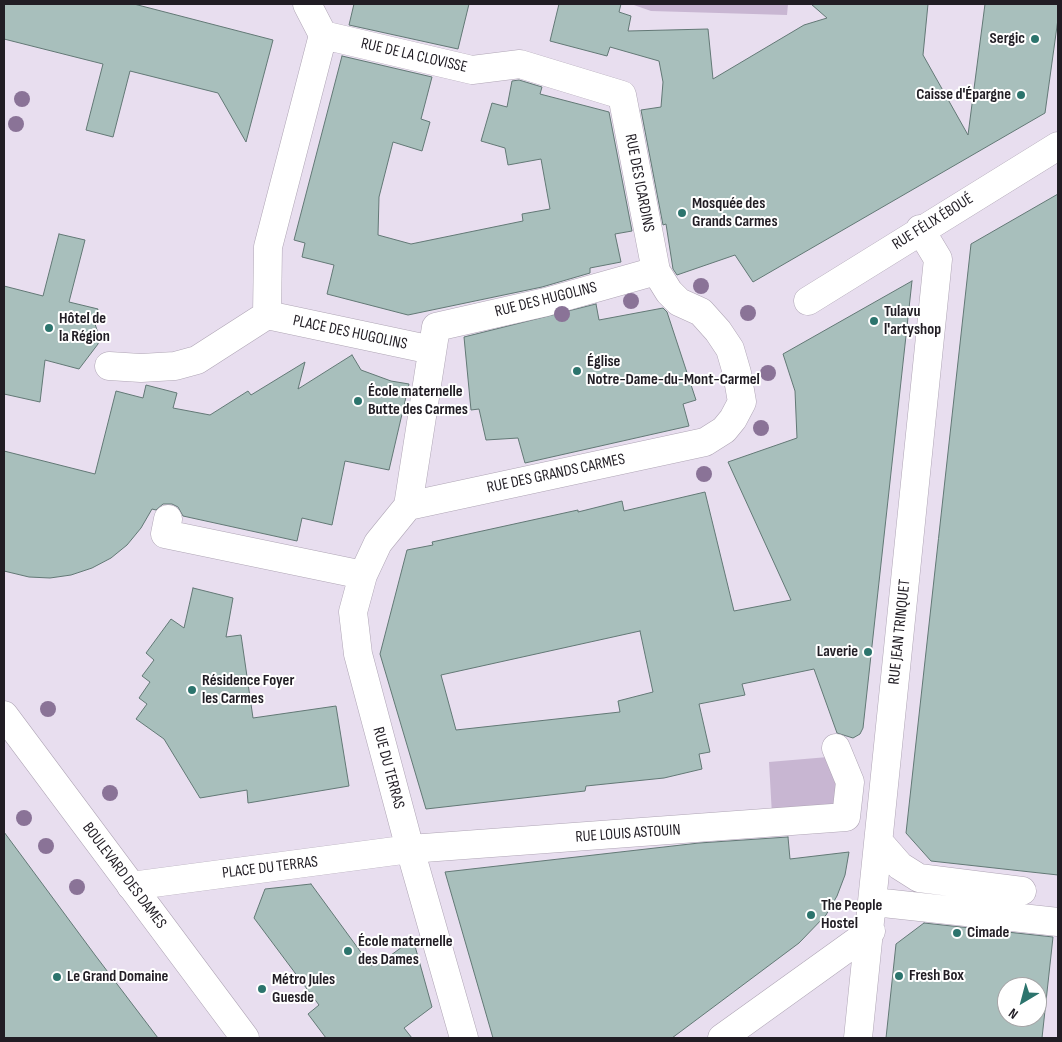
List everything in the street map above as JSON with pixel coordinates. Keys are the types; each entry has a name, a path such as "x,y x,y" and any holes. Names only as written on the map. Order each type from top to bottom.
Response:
{"street":[{"path":"108,366 141,368 175,366 197,360 267,315 268,247 323,35 306,4"},
{"name":"RUE DE LA CLOVISSE","path":"323,35 472,70 520,64 622,95"},
{"name":"RUE DES ICARDINS","path":"622,95 656,271"},
{"name":"RUE FÉLIX ÉBOUÉ","path":"808,301 920,229 1058,146"},
{"name":"RUE JEAN TRINQUET","path":"858,1038 874,902 938,259 920,229"},
{"name":"RUE DES HUGOLINS","path":"434,338 546,302 656,271"},
{"name":"RUE DES GRANDS CARMES","path":"408,506 705,442 724,430 733,419 742,402 737,373 730,349 718,331 701,312 679,302 669,292 656,271"},
{"name":"PLACE DES HUGOLINS","path":"267,315 434,338"},
{"path":"408,506 434,338"},
{"name":"RUE DU TERRAS","path":"408,506 378,543 363,575 353,612 358,654 410,849 464,1038"},
{"path":"168,519 164,534 363,575"},
{"name":"BOULEVARD DES DAMES","path":"4,714 245,1038"},
{"name":"RUE LOUIS ASTOUIN","path":"410,849 846,817 850,782 836,748"},
{"path":"879,842 900,866 919,878 1040,910"},
{"name":"PLACE DU TERRAS","path":"131,886 410,849"},
{"path":"874,902 1040,910"},
{"path":"722,1038 871,931"}],"shaded area":[{"path":"631,4 788,4 787,15 651,11"},
{"path":"828,757 839,784 835,813 772,815 769,762"}],"building":[{"path":"4,4 134,4 273,40 246,142 218,93 130,71 113,137 86,130 103,64 4,39"},
{"path":"354,4 469,4 458,49 349,25"},
{"path":"559,4 621,4 619,12 631,16 628,31 708,29 713,79 804,25 827,18 811,4 928,4 923,55 968,135 985,4 1058,4 1058,19 1045,113 753,282 735,255 677,275 673,269 666,224 663,225 641,110 661,107 663,82 659,61 610,47 607,56 550,41"},
{"path":"342,56 432,77 421,119 430,122 422,151 393,142 379,197 378,235 411,244 523,221 522,214 550,209 541,159 508,165 505,148 481,141 492,103 507,107 512,81 519,80 542,87 540,94 609,112 632,231 615,234 621,262 590,268 590,273 542,287 408,315 327,294 334,265 302,257 305,243 294,240"},
{"path":"1058,194 1058,875 931,861 906,833 971,244"},
{"name":"Hôtel de la Région","path":"59,234 85,240 69,302 98,309 94,321 99,336 98,344 79,369 45,360 40,402 4,394 4,286 43,296"},
{"path":"912,281 863,728 860,734 853,738 837,733 814,669 742,684 745,695 699,704 710,752 699,754 702,769 664,778 586,786 585,791 426,809 380,654 407,550 433,545 432,542 622,501 624,511 705,492 734,611 791,600 728,462 797,438 795,391 783,354","holes":["640,631 653,692 618,701 620,712 456,730 441,675"]},
{"name":"Église Notre-Dame-du-Mont-Carmel","path":"596,304 599,320 663,308 667,312 696,400 683,404 689,426 525,463 518,438 486,440 479,409 471,410 464,337"},
{"path":"352,355 361,370 391,381 409,384 389,470 345,461 332,525 302,518 297,541 183,516 178,507 172,504 163,504 156,510 152,509 141,528 127,545 111,558 92,568 71,575 50,578 29,577 4,571 4,451 95,474 116,391 143,398 146,385 177,393 173,408 210,415 248,391 251,395 305,362 298,389"},
{"name":"Résidence Foyer les Carmes","path":"193,588 233,598 226,637 241,635 253,718 336,706 349,786 248,803 247,790 200,798 164,739 136,719 147,704 139,698 150,682 142,676 154,660 146,653 171,619 184,628"},
{"name":"Le Grand Domaine","path":"4,832 95,955 158,1038 4,1038"},
{"path":"788,837 790,859 849,852 845,875 837,896 826,915 799,943 672,1038 493,1038 445,872 699,843"},
{"name":"École maternelle des Dames","path":"311,884 371,966 374,964 376,966 413,939 432,1007 404,1028 412,1038 326,1038 308,1014 319,1005 254,918 265,889"},
{"path":"924,923 1053,937 1047,992 1047,977 997,977 997,1027 1043,1027 1042,1038 886,1038 896,944"}],"place":[{"name":"Sergic","path":"1035,39"},
{"name":"Caisse d'Épargne","path":"1021,95"},
{"name":"Mosquée des Grands Carmes","path":"682,213"},
{"name":"Tulavu l'artyshop","path":"874,321"},
{"name":"Hôtel de la Région","path":"49,328"},
{"name":"Église Notre-Dame-du-Mont-Carmel","path":"577,371"},
{"name":"École maternelle Butte des Carmes","path":"358,401"},
{"name":"Laverie","path":"868,652"},
{"name":"Résidence Foyer les Carmes","path":"192,690"},
{"name":"The People Hostel","path":"811,915"},
{"name":"Cimade","path":"957,933"},
{"name":"École maternelle des Dames","path":"348,951"},
{"name":"Fresh Box","path":"899,976"},
{"name":"Le Grand Domaine","path":"57,977"},
{"name":"Métro Jules Guesde","path":"262,989"}]}
